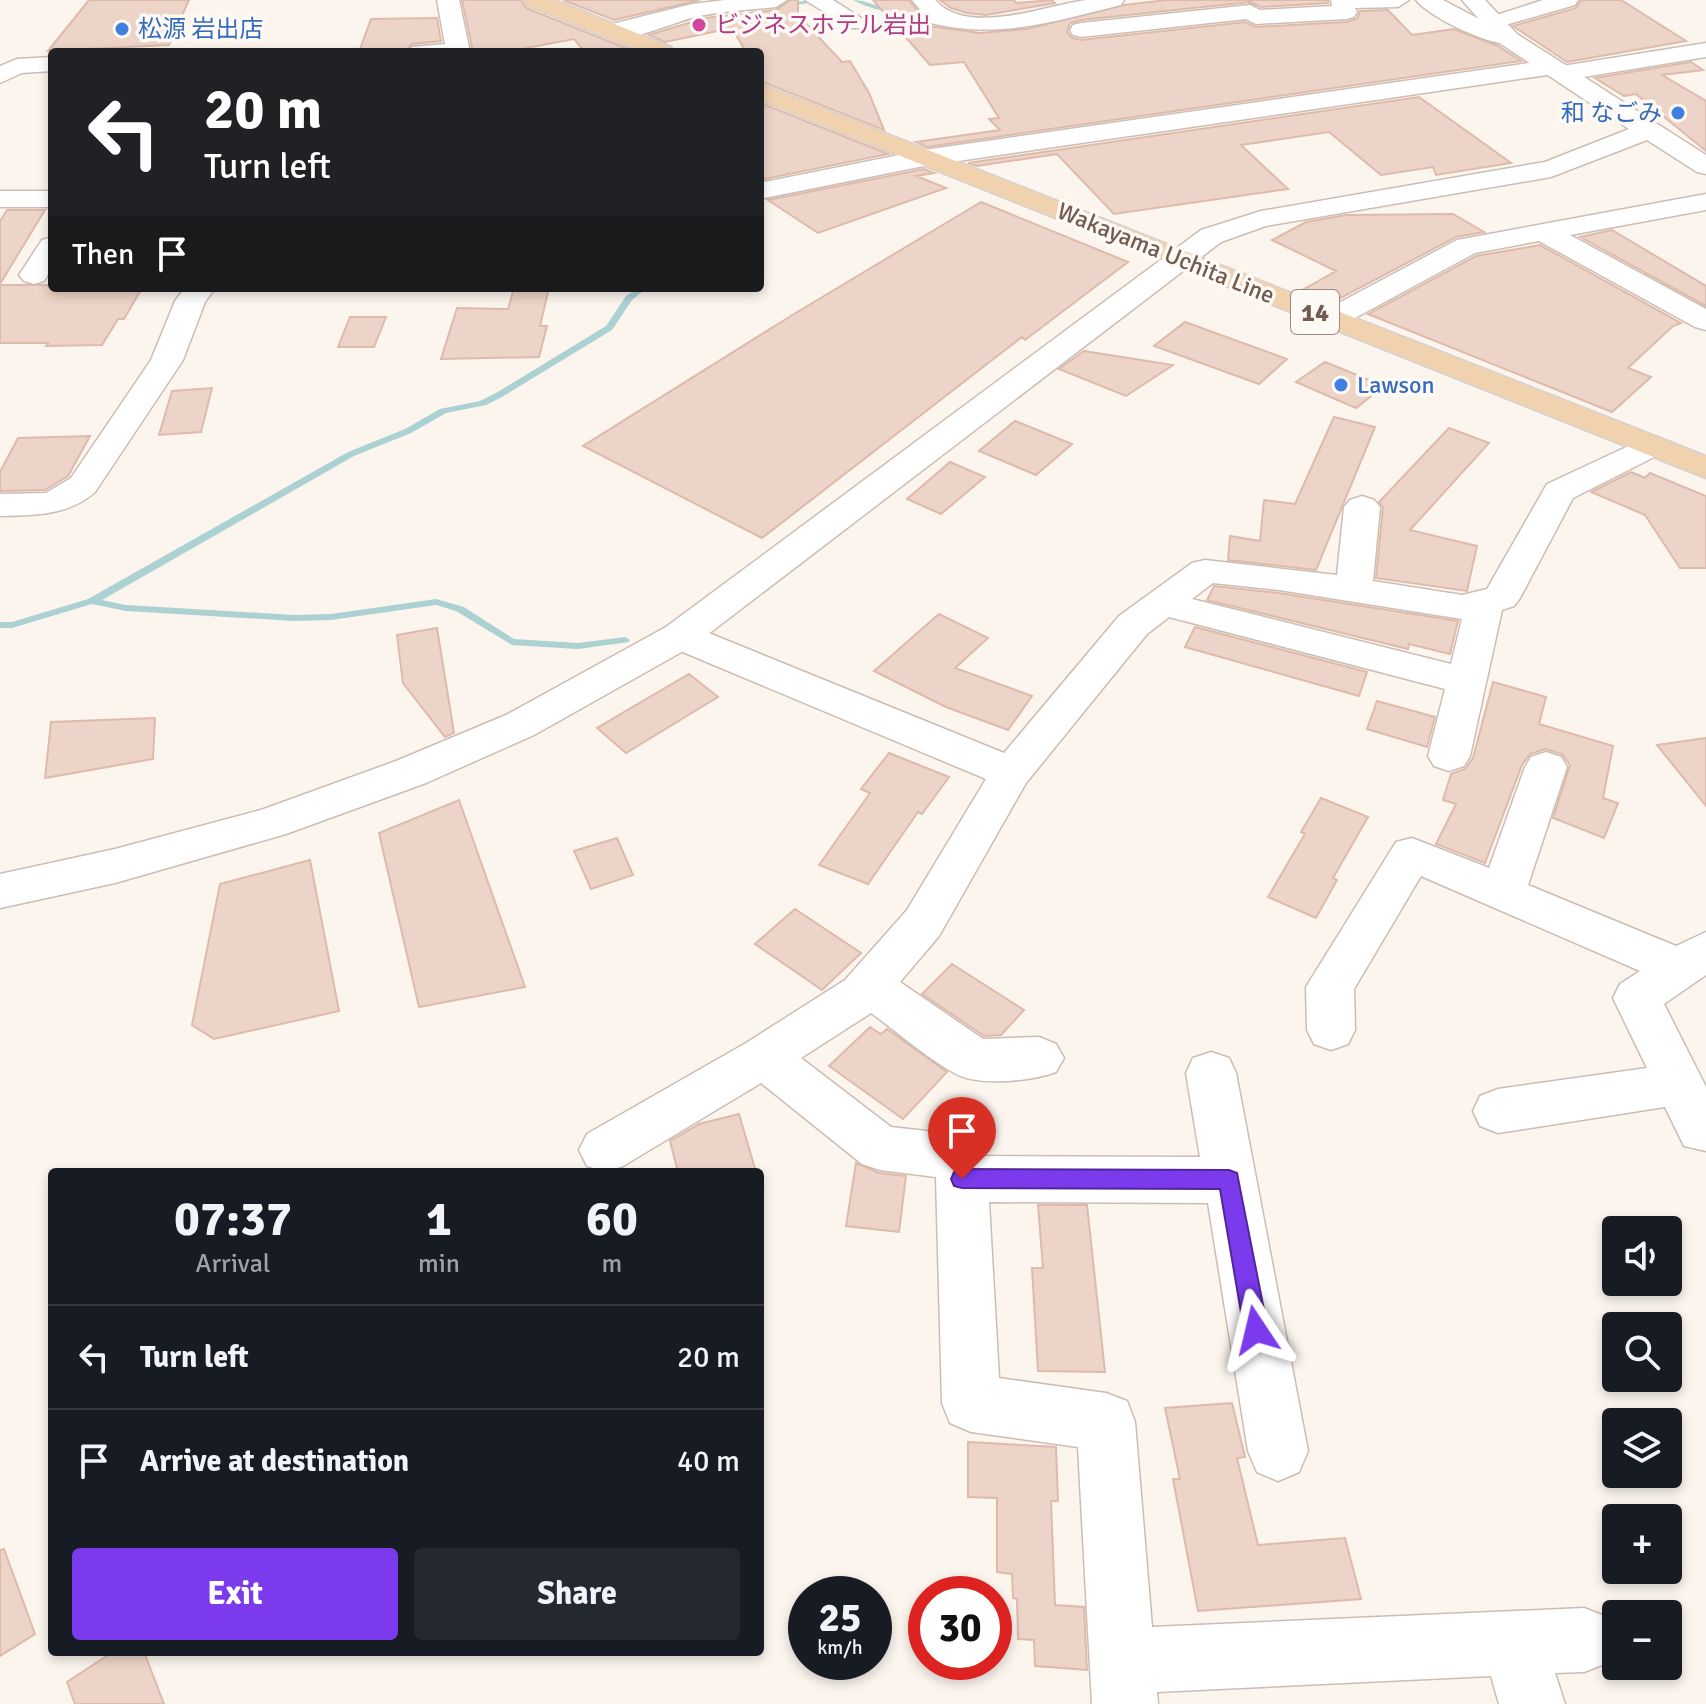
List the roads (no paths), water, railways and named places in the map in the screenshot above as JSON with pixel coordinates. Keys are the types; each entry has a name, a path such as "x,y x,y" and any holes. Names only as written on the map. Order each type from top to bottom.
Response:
{"main road":[{"path":"535,0 653,48"},
{"name":"Wakayama Uchita Line","path":"764,93 1706,468"}],"street":[{"path":"448,0 457,48"},
{"path":"612,31 659,22 684,5 776,0"},
{"path":"816,0 858,23"},
{"path":"923,0 939,18 986,25 1054,15 1113,0"},
{"path":"1054,15 1088,36 1252,13 1346,12 1341,2 1398,0"},
{"path":"1427,0 1485,32 1509,39"},
{"path":"1473,0 1509,39 1647,131 1706,166"},
{"path":"1491,22 1567,0"},
{"path":"929,41 944,19"},
{"path":"764,190 924,158 1706,50"},
{"path":"0,76 17,66 48,64"},
{"path":"0,891 115,866 271,823 411,772 520,725 680,636 1211,236 1261,219 1551,169 1647,131"},
{"path":"0,199 48,199"},
{"path":"1331,319 1467,246 1706,202"},
{"path":"1543,232 1706,322"},
{"path":"34,275 48,252"},
{"path":"0,505 53,503 70,498 83,485 167,360 190,301 197,292"},
{"path":"1675,336 1706,322"},
{"path":"605,1150 763,1057 862,994 923,923 1011,773 1133,625 1205,571 1462,607 1501,598 1559,491 1650,446"},
{"path":"1354,590 1362,507"},
{"path":"1449,756 1485,602"},
{"path":"1162,603 1466,681"},
{"path":"680,636 1011,773"},
{"path":"1503,893 1546,767"},
{"path":"1331,1030 1330,987 1412,854 1503,893 1693,959"},
{"path":"1693,959 1637,998 1702,1130"},
{"path":"869,986 975,1060 1039,1058"},
{"path":"763,1057 880,1148 961,1158 971,1403 1106,1422 1124,1683 1513,1643 1584,1640"},
{"path":"1211,1073 1278,1451"},
{"path":"1498,1111 1679,1084"},
{"path":"962,1179 1229,1180"},
{"path":"1513,1643 1532,1704"}],"waterway":[{"path":"781,0 787,4 829,0"},
{"path":"856,0 881,9 896,9"},
{"path":"1248,0 1265,21"},
{"path":"92,601 351,454 408,431 443,411 483,403 499,395 609,328 629,298 637,292"},
{"path":"0,625 12,625 92,601"},
{"path":"92,601 126,608 294,618 331,617 436,602 460,609 512,642 578,646 625,640"}],"place":[{"name":"ビジネスホテル岩出","path":"699,25"},
{"name":"松源 岩出店","path":"122,29"},
{"name":"和 なごみ","path":"1678,113"},
{"name":"Lawson","path":"1341,385"}]}
